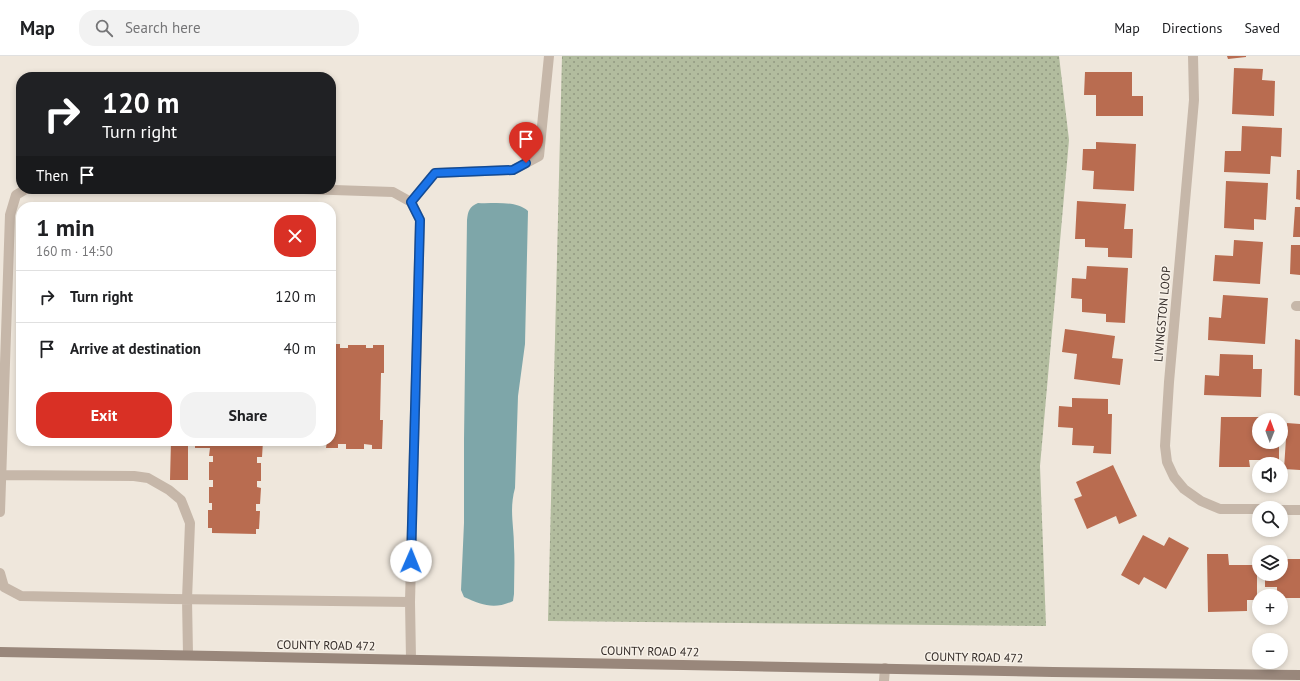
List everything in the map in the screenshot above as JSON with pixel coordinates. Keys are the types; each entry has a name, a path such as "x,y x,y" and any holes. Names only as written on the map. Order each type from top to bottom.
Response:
{"street":[{"path":"411,202 435,173 513,170 539,156 549,56"},
{"name":"LIVINGSTON LOOP","path":"1193,56 1194,100 1169,382 1165,446 1167,462 1174,477 1184,489 1201,500 1220,509 1252,509"},
{"path":"336,190 393,192 411,202 420,220 410,602 411,659"},
{"path":"0,512 10,215 16,195 18,194"},
{"path":"2,475 134,476 148,478 169,490 181,500 190,523 188,655"},
{"path":"1288,510 1300,510"},
{"path":"0,573 4,587 21,596 410,602"},
{"name":"COUNTY ROAD 472","path":"0,652 885,668 1165,677 1300,675"},
{"path":"884,681 885,668"}],"green space":[{"path":"562,56 1059,56 1069,140 1040,466 1046,626 548,621"}],"water":[{"path":"478,203 511,204 517,205 528,211 525,344 518,396 515,488 512,503 514,539 514,594 513,601 494,606 482,604 464,597 461,590 464,523 467,220 470,210"}],"building":[{"path":"1227,56 1246,56 1246,57 1228,59"},
{"path":"1234,68 1263,69 1262,80 1275,81 1274,116 1232,114"},
{"path":"1085,72 1132,72 1132,96 1143,96 1143,116 1096,116 1096,95 1084,95"},
{"path":"1242,126 1282,128 1281,157 1271,156 1270,174 1224,172 1225,151 1241,151"},
{"path":"1096,142 1136,144 1134,191 1093,189 1094,171 1082,170 1083,149 1096,149"},
{"path":"1297,170 1300,170 1300,200 1296,199"},
{"path":"1226,181 1268,183 1266,220 1254,219 1254,230 1224,228"},
{"path":"1077,201 1126,204 1124,229 1133,229 1132,258 1108,257 1108,248 1085,247 1085,239 1075,239"},
{"path":"1295,207 1300,207 1300,237 1293,237"},
{"path":"1234,240 1263,242 1260,284 1213,281 1215,255 1233,256"},
{"path":"1291,245 1300,245 1300,275 1290,274"},
{"path":"1087,266 1128,268 1125,323 1106,322 1106,314 1082,312 1082,299 1071,298 1072,278 1086,279"},
{"path":"1223,295 1268,298 1265,344 1208,340 1209,317 1221,318"},
{"path":"1065,329 1115,336 1112,358 1123,359 1120,385 1074,379 1077,354 1062,352"},
{"path":"1295,339 1300,340 1300,396 1294,395"},
{"path":"336,344 340,344 340,348 348,348 348,345 366,345 366,348 373,348 373,345 384,345 384,373 381,373 380,420 383,420 382,449 372,449 372,445 364,444 364,449 346,449 346,444 338,444 338,448 326,448 326,446 336,446"},
{"path":"1220,354 1253,355 1253,369 1262,369 1261,397 1204,395 1205,375 1219,376"},
{"path":"1072,398 1108,399 1108,414 1112,414 1111,454 1093,453 1094,446 1072,445 1073,428 1058,427 1059,406 1072,407"},
{"path":"1221,417 1252,417 1252,449 1279,449 1279,457 1252,457 1252,460 1249,460 1250,467 1219,467"},
{"path":"1288,423 1300,424 1300,470 1288,469 1288,457 1285,457 1285,449 1288,449"},
{"path":"171,446 188,446 188,480 170,480"},
{"path":"195,446 263,446 262,457 257,457 257,463 261,463 261,481 257,481 257,487 261,488 260,504 256,504 256,511 260,511 259,529 256,529 256,534 212,533 212,528 208,528 208,510 212,510 212,503 209,503 209,487 213,487 213,480 209,480 209,462 213,462 213,456 209,456 210,448 195,448"},
{"path":"1113,465 1137,516 1119,524 1116,516 1087,529 1074,499 1082,496 1076,482"},
{"path":"1143,535 1164,546 1169,537 1189,548 1166,589 1144,577 1139,585 1121,575"},
{"path":"1207,554 1228,554 1229,565 1252,565 1252,581 1257,581 1257,589 1252,589 1252,600 1247,600 1247,611 1208,612"},
{"path":"1288,559 1300,559 1300,598 1288,598 1288,589 1265,587 1265,581 1288,581"}],"route":[{"path":"411,561 420,220 411,202 435,173 513,170 526,163"}]}
